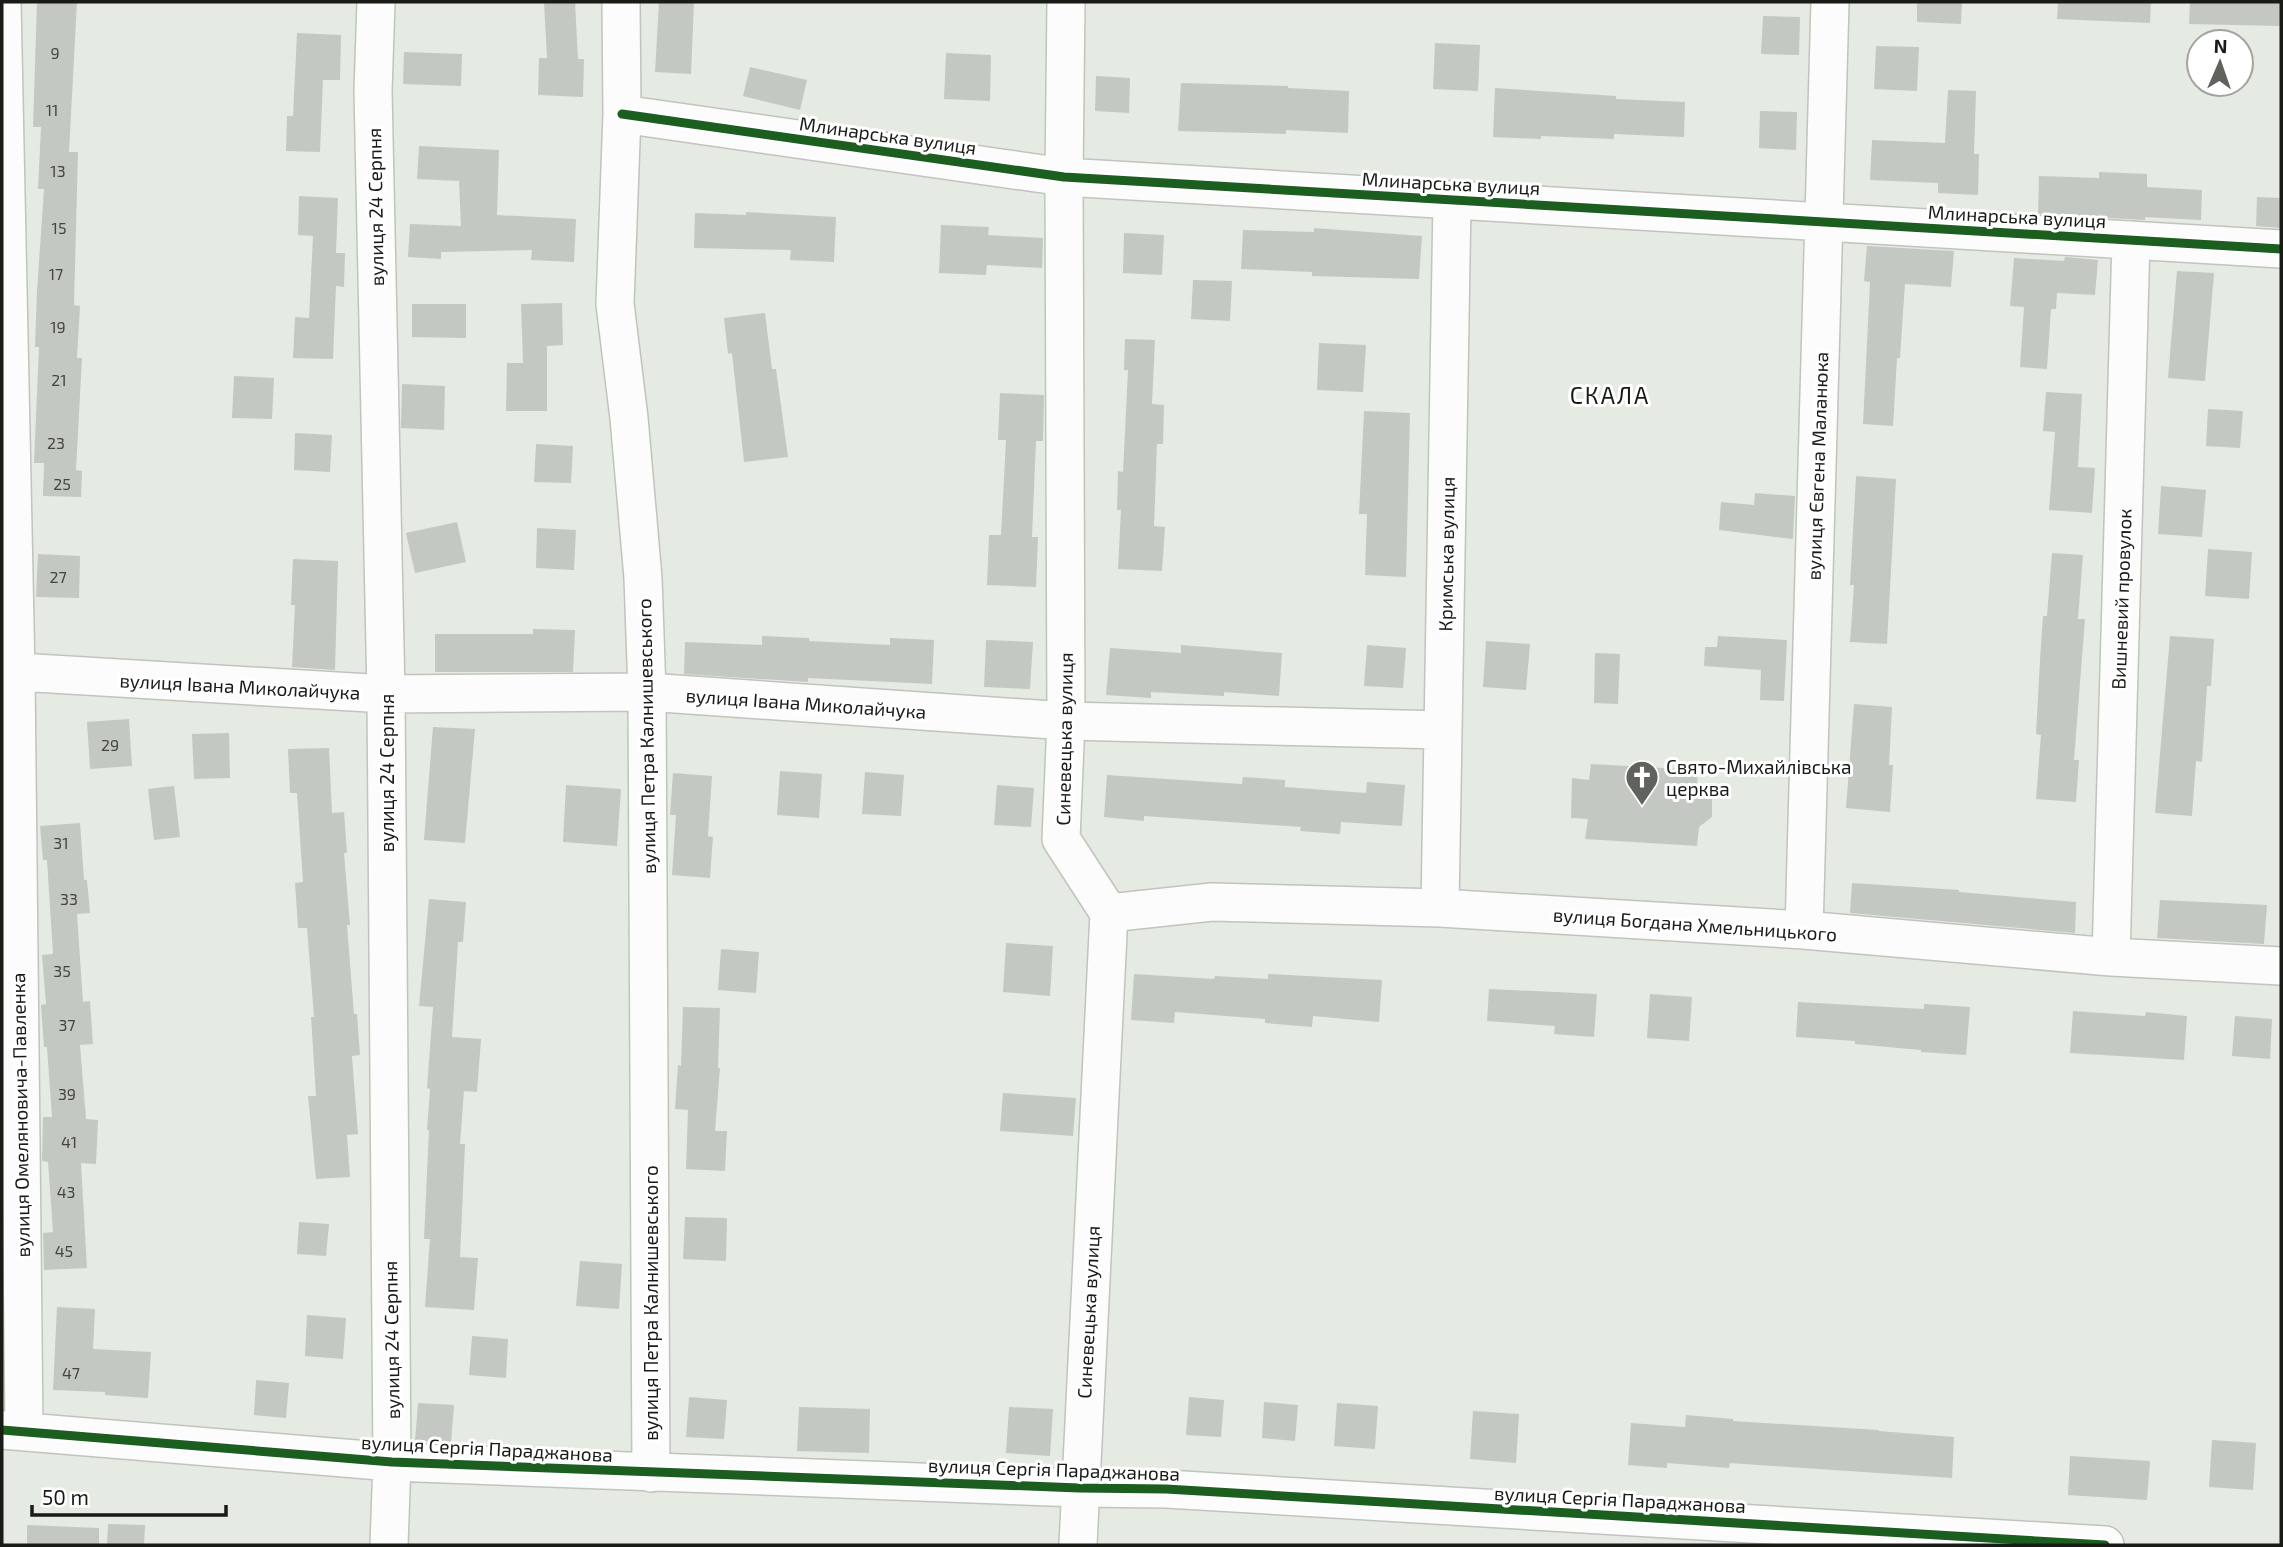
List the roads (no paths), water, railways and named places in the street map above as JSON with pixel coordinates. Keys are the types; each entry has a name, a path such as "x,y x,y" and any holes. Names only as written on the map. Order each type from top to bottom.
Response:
{"street":[{"name":"вулиця Омеляновича-Павленка","path":"2,2 13,1430"},
{"name":"вулиця 24 Серпня","path":"376,2 373,91 386,694 392,1462 389,1545"},
{"name":"вулиця Петра Калнишевського","path":"621,2 622,114 615,303 629,418 643,578 647,692 651,1473"},
{"name":"Синевецька вулиця","path":"1066,2 1066,721 1061,839 1109,913 1078,1545"},
{"name":"вулиця Євгена Маланюка","path":"1804,930 1830,2"},
{"name":"Млинарська вулиця","path":"622,114 1064,177 2281,249"},
{"name":"Кримська вулиця","path":"1440,908 1452,201"},
{"name":"Вишневий провулок","path":"2111,957 2131,240"},
{"name":"вулиця Івана Миколайчука","path":"9,672 386,694 647,692 1066,721 1443,730"},
{"name":"вулиця Богдана Хмельницького","path":"1109,913 1212,902 1440,908 1804,930 2111,957 2281,966"},
{"name":"вулиця Сергія Параджанова","path":"13,1430 392,1462 1166,1489 2105,1545"}],"place":[{"name":"Свято-Михайлівська церква","path":"1642,807"}],"district":[{"name":"СКАЛА","path":"1610,395"}]}
